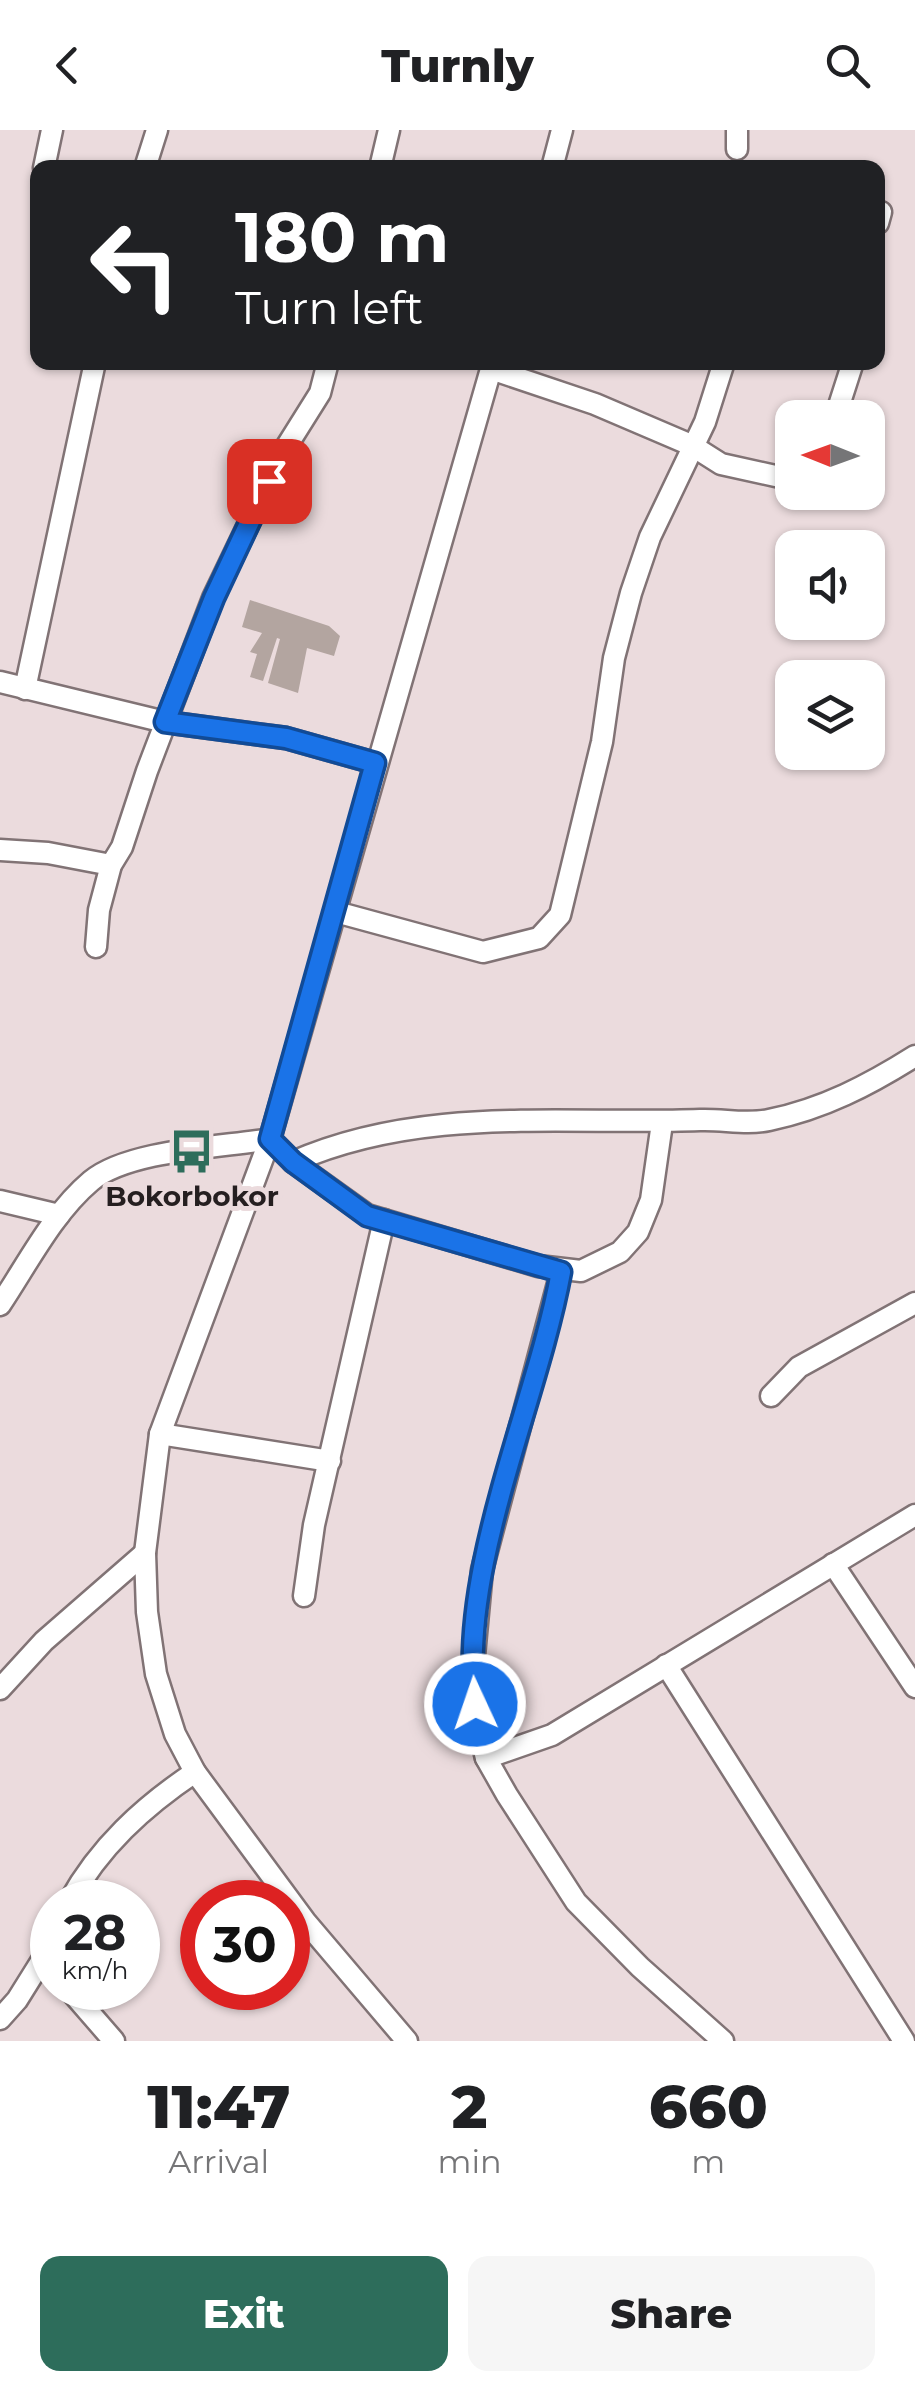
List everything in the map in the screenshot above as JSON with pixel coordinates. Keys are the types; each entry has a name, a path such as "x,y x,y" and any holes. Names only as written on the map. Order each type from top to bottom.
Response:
{"street":[{"path":"46,160 52,130"},
{"path":"148,160 158,130"},
{"path":"382,160 389,130"},
{"path":"554,160 562,130"},
{"path":"25,688 93,370"},
{"path":"96,947 98,910 111,865 122,847 165,722 236,548 283,452 320,393 326,370"},
{"path":"408,2041 305,1920 195,1772 175,1734 156,1674 147,1612 145,1553 160,1434 270,1139 491,370"},
{"path":"503,370 595,404 691,446 721,464 775,476"},
{"path":"336,912 483,952 540,938 560,915 602,742 614,658 631,592 650,537 705,422 721,370"},
{"path":"841,400 850,370"},
{"path":"0,682 165,722 286,738 375,763"},
{"path":"0,850 48,853 111,865"},
{"path":"293,1162 338,1142 449,1122 767,1120 825,1104 863,1088 915,1056"},
{"path":"270,1139 293,1162 356,1210 561,1272 601,1265 638,1232 651,1200 662,1123"},
{"path":"0,1305 60,1216 93,1178 155,1157 270,1139"},
{"path":"0,1201 60,1216"},
{"path":"304,1596 314,1525 384,1220"},
{"path":"561,1272 482,1570 472,1676 486,1758 521,1820 576,1902 640,1967 723,2041"},
{"path":"771,1396 799,1367 915,1303"},
{"path":"160,1434 330,1461"},
{"path":"486,1758 552,1735 915,1516"},
{"path":"0,1689 44,1641 145,1553"},
{"path":"833,1564 915,1687"},
{"path":"666,1665 904,2041"},
{"path":"84,1880 104,1849 157,1798 195,1772"},
{"path":"0,2019 30,1981"},
{"path":"87,2010 114,2041"}],"building":[{"path":"250,600 329,626 340,636 334,656 307,648 298,693 268,683 280,639 277,638 263,681 250,677 257,654 250,652 262,633 242,627"}],"place":[{"name":"Bokorbokor","path":"192,1151"}],"route":[{"path":"269,481 214,598 165,722 286,738 375,763 270,1139 293,1162 367,1216 561,1272 482,1570 474,1625 475,1704"}]}
